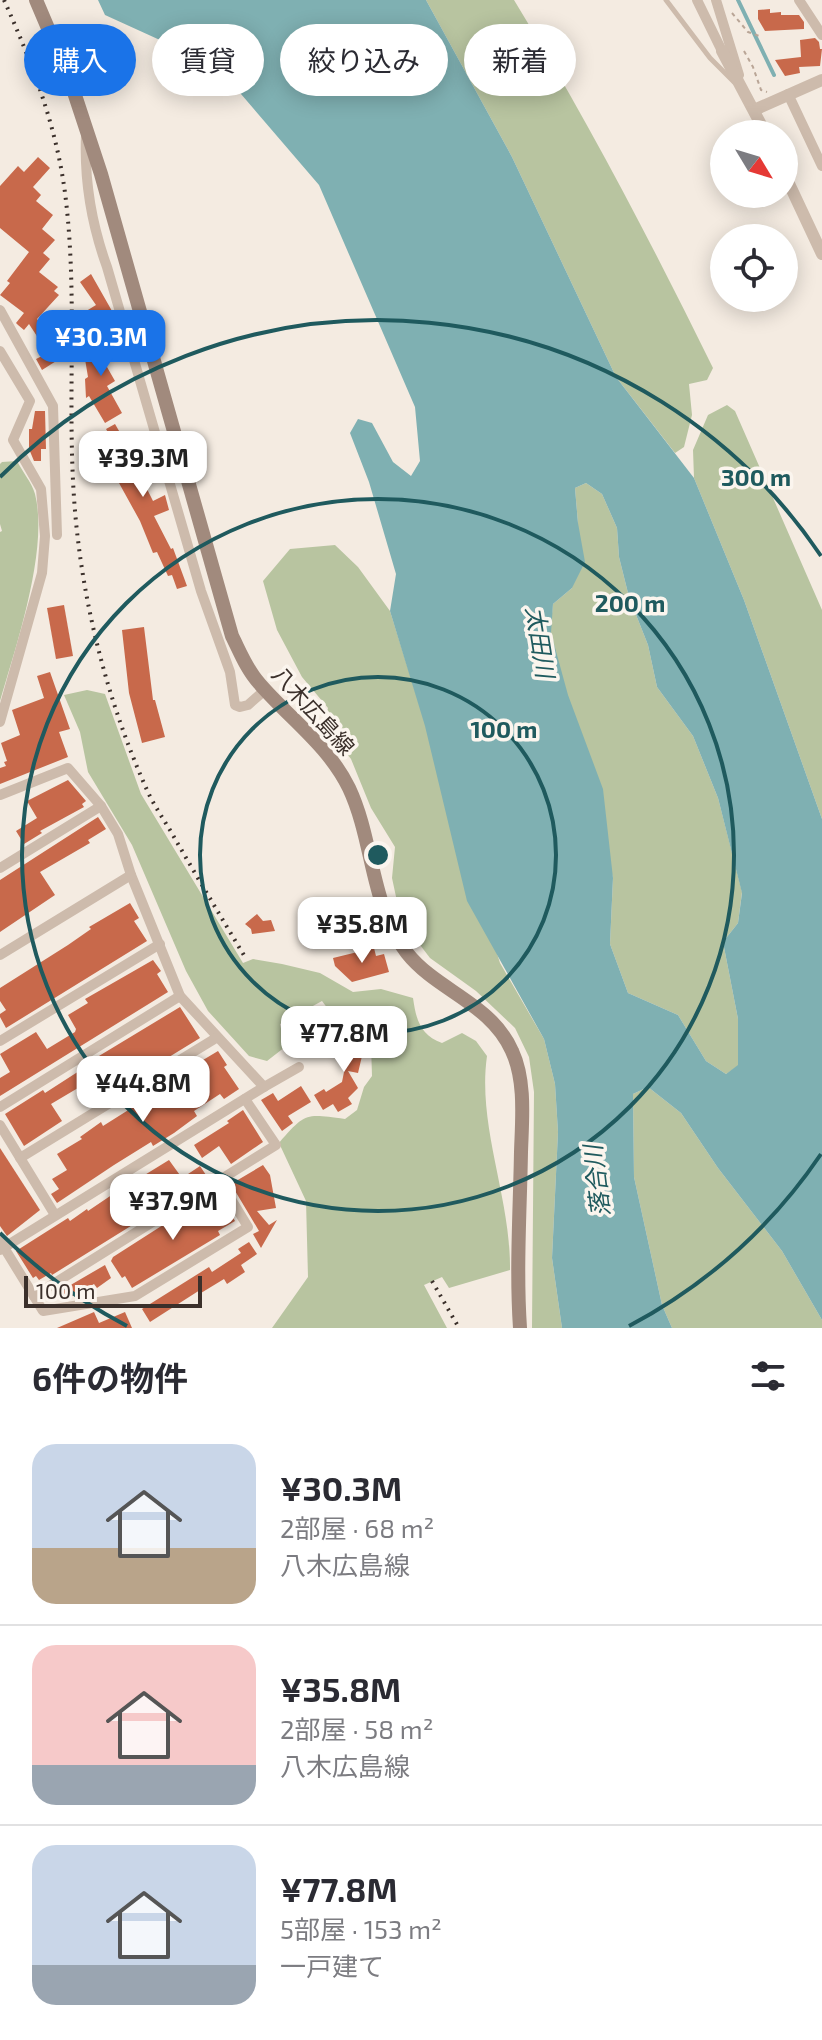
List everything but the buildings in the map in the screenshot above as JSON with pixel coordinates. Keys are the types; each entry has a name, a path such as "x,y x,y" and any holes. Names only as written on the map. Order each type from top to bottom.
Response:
{"main road":[{"name":"八木広島線","path":"36,0 61,54 86,129 232,636 242,657 265,690 318,742 338,768 357,807 379,898 395,935 409,955 431,975 484,1013 513,1052 520,1079 522,1128 520,1328"}],"street":[{"path":"697,0 759,120"},
{"path":"716,0 745,93"},
{"path":"799,0 822,35"},
{"path":"754,110 822,80"},
{"path":"788,94 822,166"},
{"path":"86,129 85,161 93,227 201,591 230,672 235,705 248,705 265,690"},
{"path":"798,203 822,254"},
{"path":"0,310 53,406 57,535"},
{"path":"0,351 30,401 13,440 41,489 45,536 42,573 0,722"},
{"path":"0,795 68,768 101,806 118,834 131,875 180,996 264,1087"},
{"path":"0,868 101,806"},
{"path":"0,955 131,875"},
{"path":"0,1041 160,944"},
{"path":"0,1107 180,996"},
{"path":"20,1158 216,1038"},
{"path":"220,1181 248,1227 135,1296 43,1311 1,1246 299,1067"},
{"path":"34,1296 276,1145 245,1099"},
{"path":"0,1125 55,1215"}],"lane":[{"path":"666,0 710,58 745,93"}],"path":[{"path":"730,11 748,32 762,37"},
{"path":"740,42 761,90 773,91"}],"green space":[{"path":"426,0 514,0 528,24 464,24 464,69 448,40 448,24 439,24"},
{"path":"479,96 570,96 713,368 707,380 689,384 692,415 684,447 675,453 616,377 512,157"},
{"path":"727,405 735,411 822,610 822,819 744,600 694,478 693,450 708,415"},
{"path":"17,461 35,494 38,542 29,598 0,701 0,464"},
{"path":"586,483 602,494 617,528 619,557 629,597 648,645 657,687 693,736 718,798 742,892 738,923 723,942 738,1019 738,1066 726,1074 706,1061 678,1015 628,993 610,944 613,878 550,633 553,604 572,588 578,523 575,488"},
{"path":"335,545 358,567 390,611 500,963 544,1039 555,1084 558,1132 552,1258 562,1328 532,1328 534,1092 529,1057 515,1028 476,991 430,958 401,920 392,878 395,847 371,808 351,759 324,724 328,708 302,677 277,630 263,581 290,549"},
{"path":"87,690 105,694 141,794 243,963 253,959 282,964 320,973 353,992 381,989 413,998 418,1019 429,1036 442,1043 462,1033 476,1041 487,1056 487,1109 509,1243 510,1270 449,1288 442,1277 424,1285 447,1328 272,1328 308,1277 306,1201 279,1143 301,1120 314,1116 345,1119 357,1110 364,1087 372,1076 371,1044 355,1026 337,1021 322,1001 280,1024 285,1047 267,1061 249,1056 208,1011 186,971 132,845 88,772 80,732 64,695"},
{"path":"648,1087 681,1113 718,1168 782,1251 822,1320 822,1328 672,1328 662,1305 634,1177 633,1094"}],"water":[{"path":"98,0 426,0 439,24 280,24 280,96 448,96 448,40 464,69 464,96 479,96 512,157 616,377 694,478 744,600 822,819 822,1320 782,1251 718,1168 681,1113 648,1087 633,1094 634,1177 662,1305 672,1328 562,1328 552,1258 558,1132 555,1084 544,1039 467,901 425,726 390,611 396,574 369,482 350,433 358,419 372,423 393,462 411,476 420,461 415,407 319,185 243,96 264,96 264,24 152,24 152,36 136,29 136,24 125,24 105,15","holes":["586,483 602,494 617,528 619,557 629,597 648,645 657,687 693,736 718,798 742,893 738,923 723,942 738,1019 738,1065 726,1074 706,1061 678,1015 628,993 610,944 613,878 603,789 568,695 551,633 553,604 572,588 585,562 575,488"]}],"waterway":[{"path":"738,0 774,75"}],"railway":[{"path":"4,0 43,98 57,149 66,201 70,243 74,498 82,572 103,667 147,790 245,957"},
{"path":"432,1281 459,1328"}],"water label":[{"name":"太田川","path":"541,642"},
{"name":"落合川","path":"596,1181"}]}
